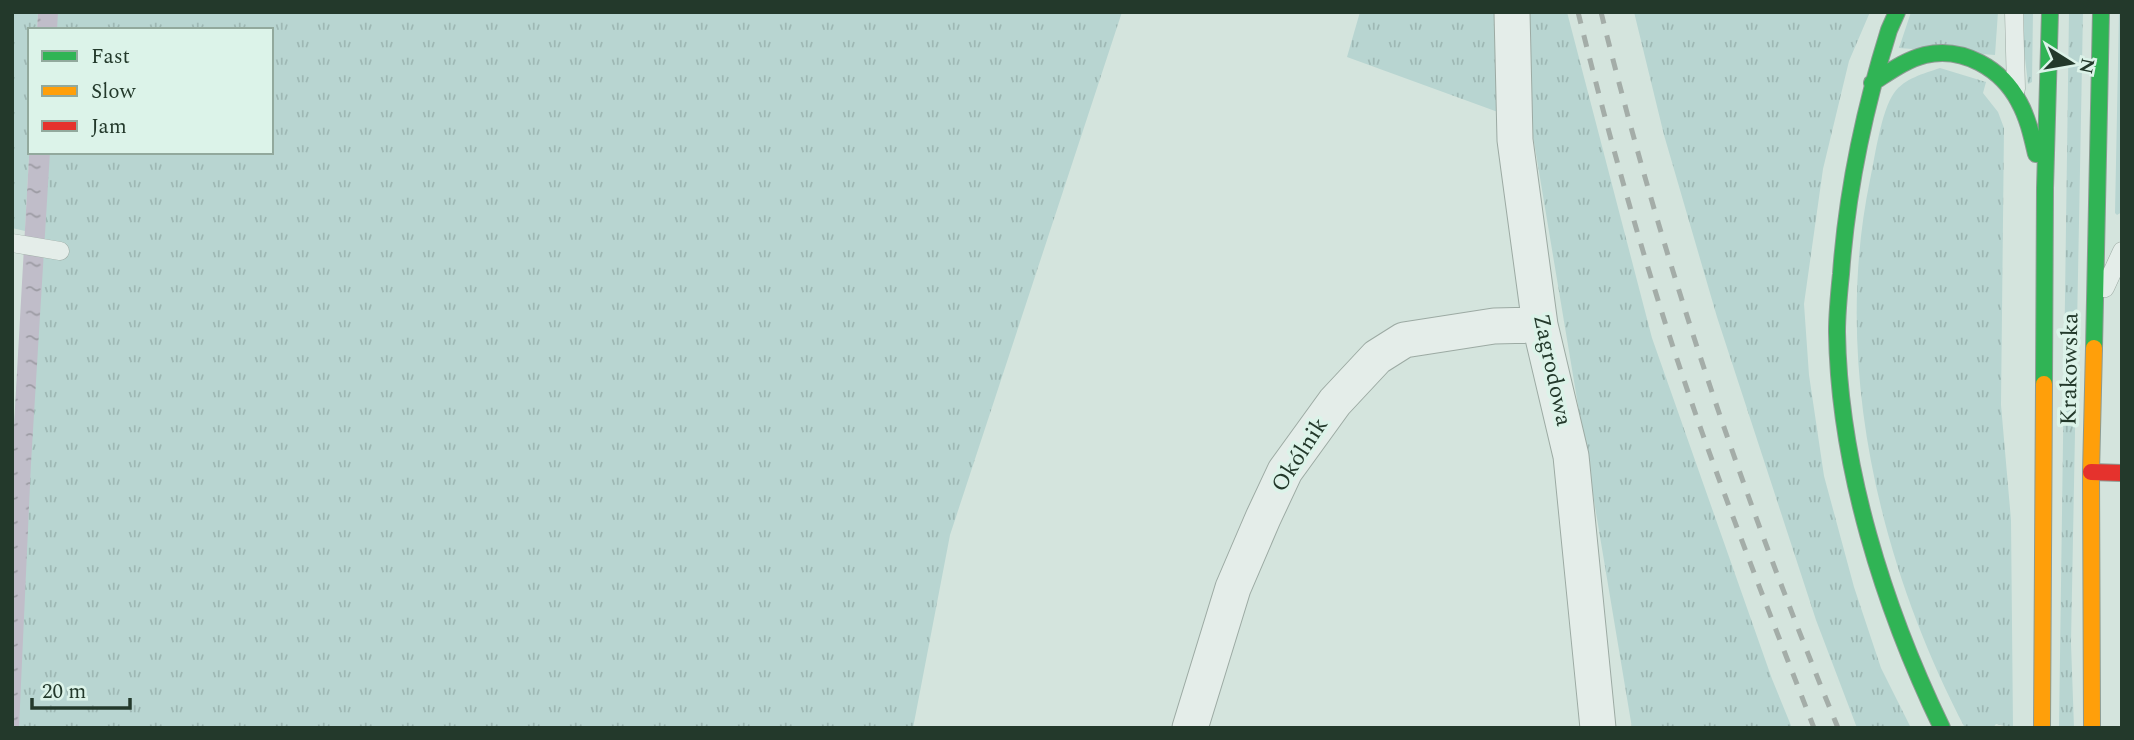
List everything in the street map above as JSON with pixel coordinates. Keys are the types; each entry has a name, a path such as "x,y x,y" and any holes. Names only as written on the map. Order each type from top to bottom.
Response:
{"main road":[{"path":"1897,12 1872,83 1854,161 1842,246 1837,335 1846,423 1858,488 1874,548 1905,647 1942,728"},
{"name":"Krakowska","path":"2042,728 2045,188 2050,12"},
{"name":"Krakowska","path":"2092,728 2091,472 2101,12"},
{"path":"1872,83 1893,69 1923,56 1942,53 1961,55 1983,63 1997,72 2017,98 2026,118 2045,188"},
{"path":"2091,472 2122,473"}],"street":[{"name":"Zagrodowa","path":"1512,12 1515,140 1541,325 1571,456 1598,728"},
{"name":"Okólnik","path":"1190,728 1233,588 1263,518 1285,471 1335,402 1377,357 1404,340 1494,326 1541,325"}],"lane":[{"path":"2014,12 2017,98"},
{"path":"12,243 61,251"},
{"path":"2094,310 2122,251"}],"green space":[{"path":"12,12 38,12 37,28 28,28 29,154 25,231 12,228"},
{"path":"39,12 1122,12 950,535 913,728 12,728 12,462 31,154 273,154 273,28 38,28"},
{"path":"1360,12 1567,12 1652,338 1772,679 1792,728 1632,728 1531,124 1347,57"},
{"path":"1634,12 1870,12 1849,61 1823,169 1804,304 1809,375 1824,476 1854,587 1881,668 1911,728 1857,728 1816,620 1717,317 1664,135"},
{"path":"1911,12 1998,12 1995,55 1899,48"},
{"path":"2024,12 2033,12 2032,82 2028,84 2024,50"},
{"path":"2069,12 2083,12 2071,643 2074,728 2059,728"},
{"path":"2119,12 2122,12 2122,212 2117,215 2115,213"},
{"path":"1940,68 1986,82 1983,93 1998,112 2004,128 2001,405 2011,520 2013,728 1996,724 1993,728 1965,728 1935,665 1909,599 1887,531 1871,461 1861,391 1857,320 1860,249 1882,122 1889,101 1898,88 1915,77"}],"water":[{"path":"38,12 58,12 57,28 37,28"},
{"path":"29,154 50,154 31,463 19,728 12,728 12,462"}],"railway":[{"path":"1578,12 1620,172 1685,383 1757,582 1814,728"},
{"path":"1601,12 1650,194 1706,374 1769,552 1838,728"}],"traffic: fast":[{"path":"1889,30 1897,12"},
{"path":"2044,384 2045,188 2050,12"},
{"path":"2094,348 2101,12"},
{"path":"1889,30 1864,120 1852,181 1837,317 1840,383 1846,434 1868,535 1901,634 1942,728"},
{"path":"1872,83 1904,63 1925,55 1939,53 1967,57 1992,70 2012,90 2027,121 2036,154"}],"traffic: slow":[{"path":"2092,728 2091,472 2094,348"},
{"path":"2042,728 2044,384"}],"traffic: jam":[{"path":"2091,472 2122,473"}]}
